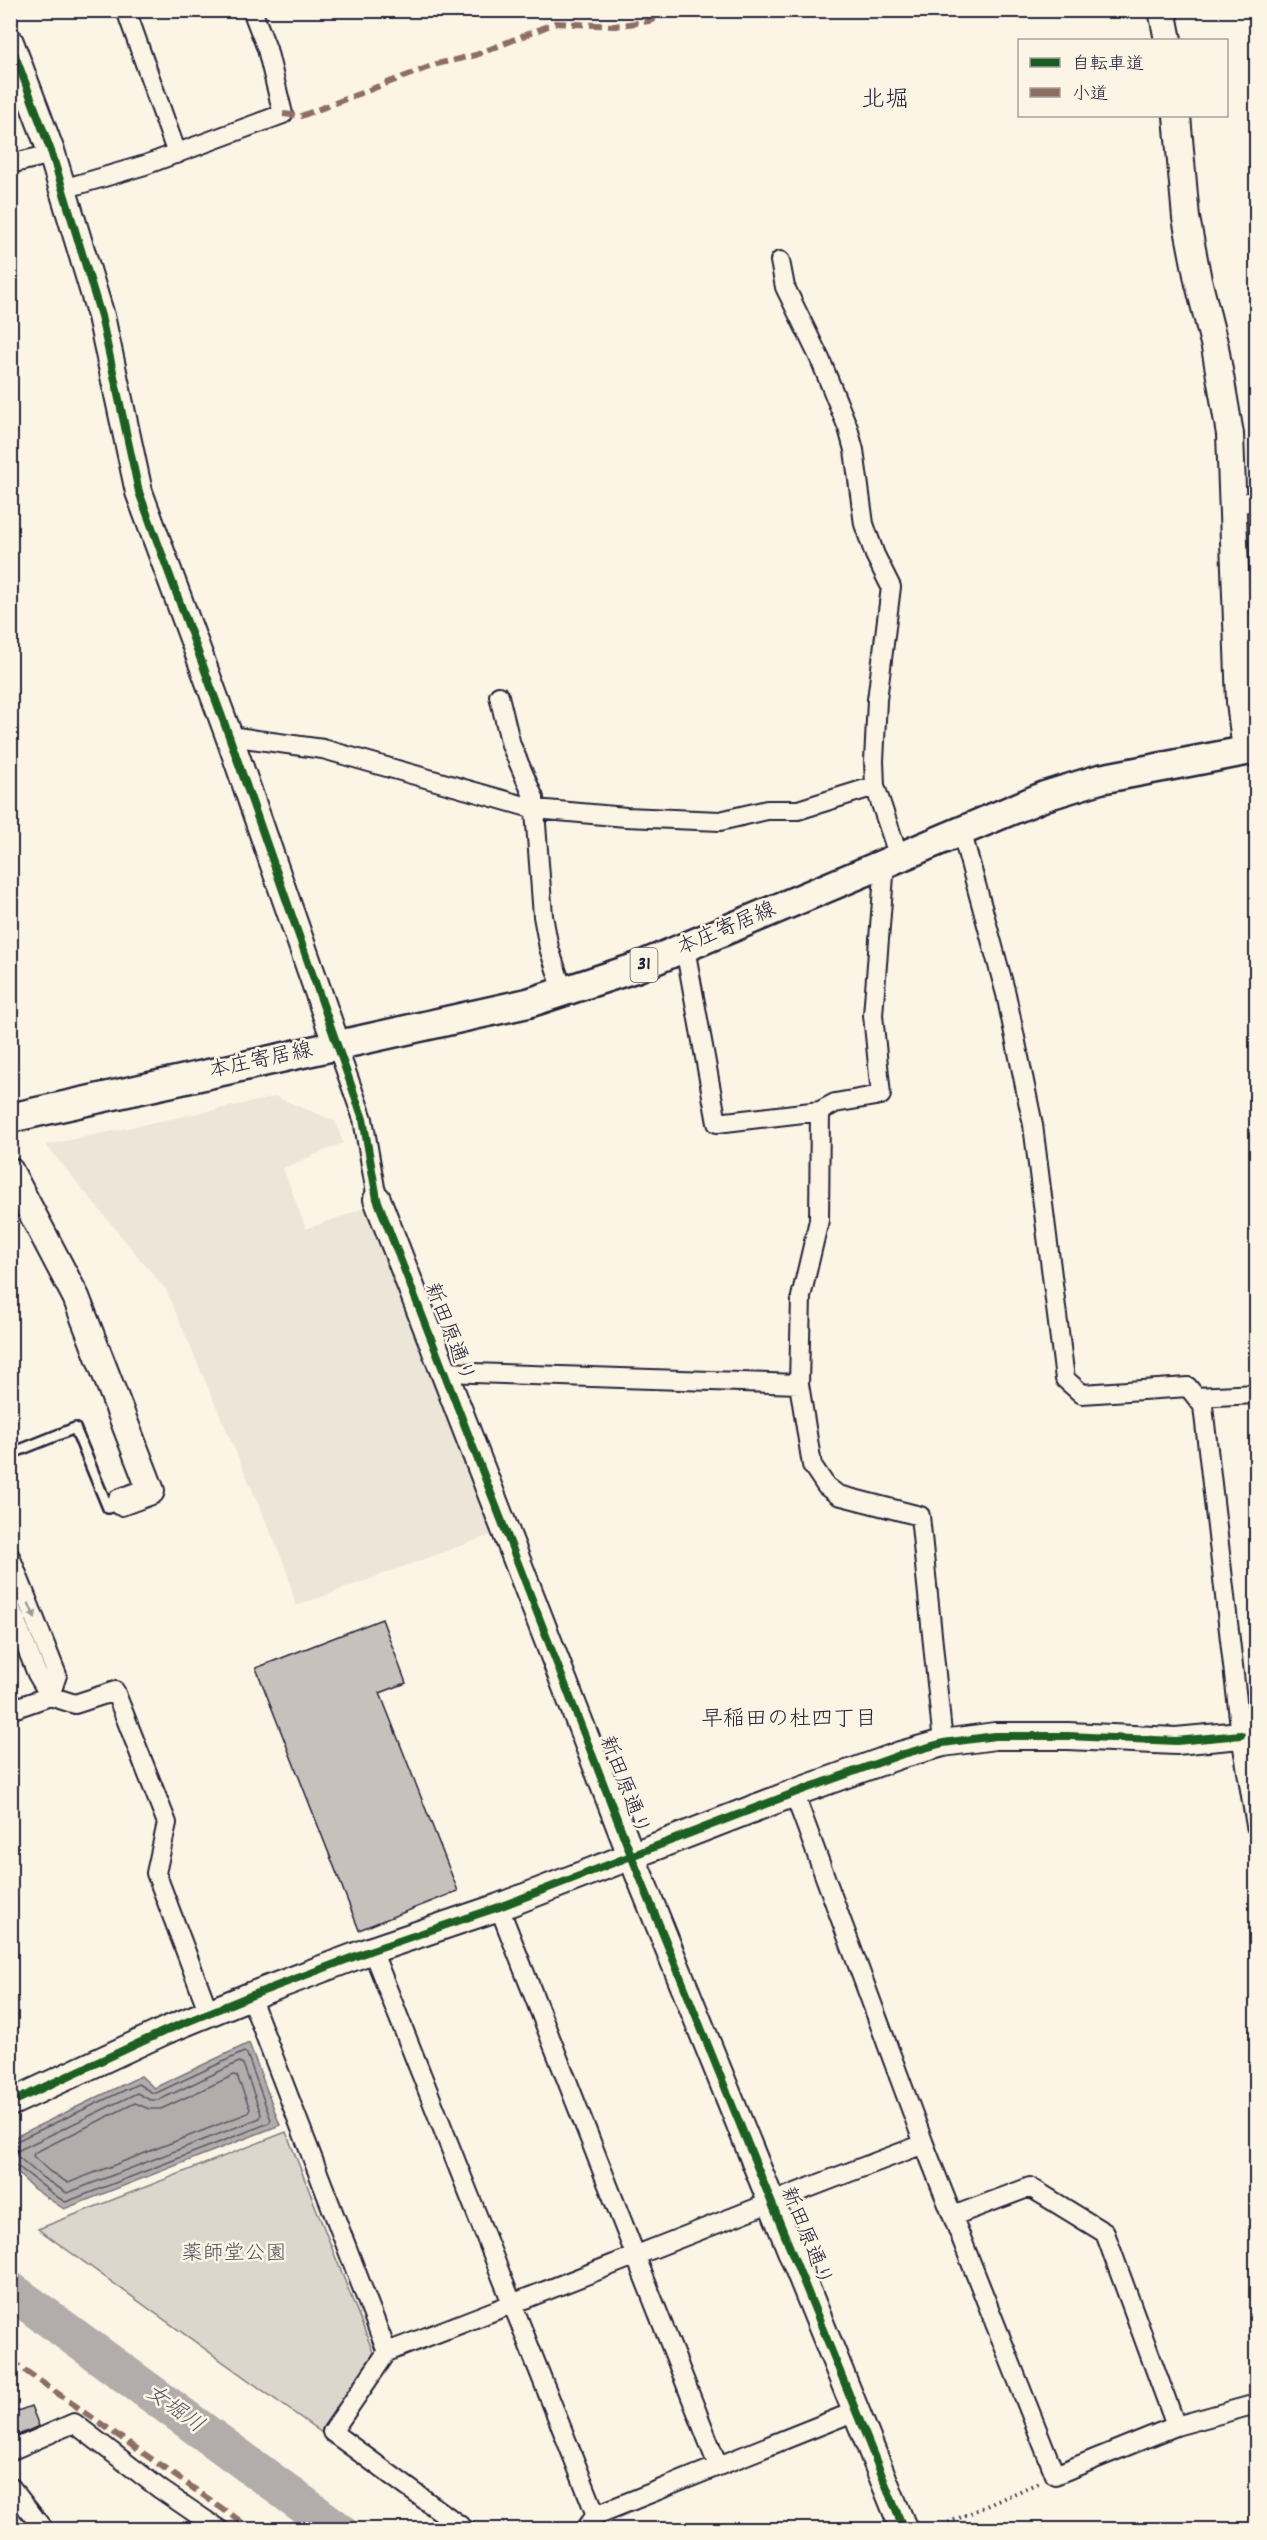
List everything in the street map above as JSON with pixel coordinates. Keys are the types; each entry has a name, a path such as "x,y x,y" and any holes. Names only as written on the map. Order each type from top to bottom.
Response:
{"main road":[{"name":"本庄寄居線","path":"10,1118 528,1003 638,968 1045,796 1101,779 1251,750"}],"street":[{"path":"126,10 177,154"},
{"path":"63,189 177,154 283,114 267,50 252,10"},
{"path":"1162,10 1168,39"},
{"path":"10,42 52,154 101,316 139,492 229,736 337,1047"},
{"path":"1176,117 1186,218 1198,280 1215,347 1230,434 1245,502 1240,702 1251,750"},
{"path":"10,164 52,154"},
{"path":"685,948 717,1123 820,1111 835,1103 881,1095 873,1014 892,860 875,786 874,761 877,700 891,587 875,555 864,524 854,450 848,428 820,358 785,287 780,261"},
{"path":"499,696 511,745 534,798 543,916 549,948 563,991"},
{"path":"229,736 323,749 535,809 626,817 720,821 767,810 798,810 875,786"},
{"path":"961,830 1006,994 1033,1125 1065,1379 1082,1394 1188,1387 1203,1406 1241,1735 1256,1815"},
{"name":"新田原通り","path":"337,1047 363,1119 377,1199 631,1856 856,2411 900,2528"},
{"path":"820,1111 819,1220 801,1297 799,1384 812,1465 826,1486 838,1495 920,1516 944,1743"},
{"path":"10,1171 76,1297 151,1491 121,1502"},
{"path":"444,1372 799,1384"},
{"path":"1196,1397 1257,1394"},
{"path":"10,1556 57,1675 50,1696"},
{"path":"10,1606 37,1674 50,1696"},
{"path":"10,1710 50,1696 75,1704 115,1691 167,1824 156,1872 208,2013"},
{"path":"10,2103 250,1996 372,1950 499,1907 859,1768 944,1743 995,1736 1176,1740 1241,1735"},
{"path":"794,1793 924,2144 1055,2475 1176,2426 1257,2404"},
{"path":"499,1907 718,2466"},
{"path":"372,1950 513,2304 590,2522 718,2466 856,2411"},
{"path":"250,1996 387,2352"},
{"path":"466,2529 332,2432 387,2352 771,2201 924,2144"},
{"path":"953,2216 1030,2187 1105,2233 1176,2426"},
{"path":"10,2451 74,2423 160,2489 220,2529"},
{"path":"10,2486 44,2529"}],"lane":[{"path":"10,1454 75,1428 108,1508 121,1502"}],"path":[{"path":"932,2529 1055,2475"}],"shaded area":[{"path":"276,1097 335,1121 343,1143 283,1168 306,1229 365,1208 493,1534 296,1606 286,1568 166,1290 46,1145"}],"green space":[{"name":"薬師堂公園","path":"286,2132 375,2357 322,2433 38,2229"}],"water":[{"path":"249,2043 280,2125 64,2209 34,2189 11,2167 11,2139 141,2076 154,2088"}],"building":[{"path":"382,1619 406,1683 380,1693 458,1891 359,1930 256,1668"},
{"path":"31,2406 39,2426 14,2437 10,2429 10,2414"}],"waterway":[{"name":"女堀川","path":"10,2290 338,2530"}],"marked path":[{"path":"283,114 301,116 437,64 476,55 555,23 615,26 649,21 679,10"},
{"path":"10,2360 253,2530"}],"cycle path":[{"path":"10,42 52,154 101,316 139,492 229,736 363,1119 377,1199 631,1855 904,2530"},
{"path":"10,2103 167,2030 250,1996 372,1950 499,1907 794,1793 900,1755 943,1743 995,1736 1068,1736 1176,1741 1241,1735"}],"district":[{"name":"北堀","path":"885,101"},
{"name":"早稲田の杜四丁目","path":"789,1720"}]}
